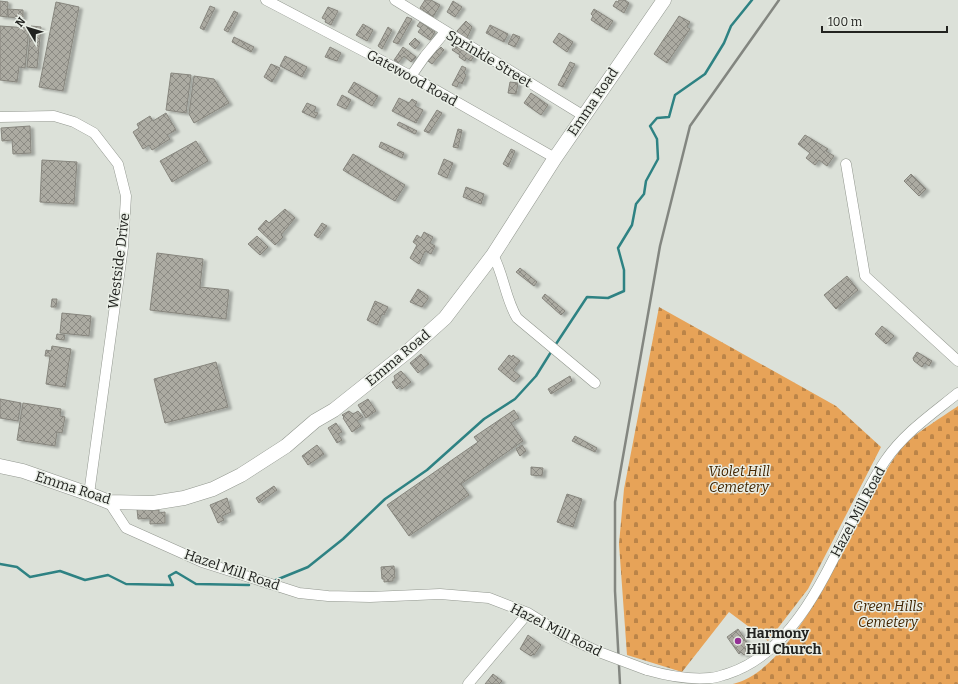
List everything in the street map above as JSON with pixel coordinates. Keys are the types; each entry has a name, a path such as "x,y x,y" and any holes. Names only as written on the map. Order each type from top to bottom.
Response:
{"street":[{"name":"Gatewood Road","path":"266,0 410,76 555,158"},
{"name":"Sprinkle Street","path":"395,0 584,116"},
{"name":"Emma Road","path":"0,466 23,471 108,502 153,503 184,498 213,489 241,475 286,446 315,421 334,410 407,352 445,318 493,254 555,158 664,0"},
{"path":"410,76 445,32"},
{"name":"Westside Drive","path":"0,117 54,116 74,122 94,133 118,164 126,196 123,246 89,494"},
{"path":"846,164 865,276 958,361"},
{"path":"493,254 501,269 510,306 517,318 595,383"},
{"name":"Hazel Mill Road","path":"108,502 126,528 202,562 299,594 370,597 440,594 489,598 528,613 565,636 599,652 647,670 672,677 712,678 740,669 766,653 793,627 813,595 885,460 904,437 958,393"},
{"path":"468,684 528,613"}],"green space":[{"name":"Violet Hill Cemetery","path":"659,307 836,406 881,447 808,589 768,641 729,612 682,672 627,655 619,544 624,489"},
{"name":"Green Hills Cemetery","path":"958,406 958,684 733,684 760,671 784,647 807,615 828,579 867,504 886,471 904,445 922,430"}],"building":[{"path":"425,0 431,0 440,5 433,17 420,8"},
{"path":"619,0 625,0 629,3 624,13 613,6 616,1 618,2"},
{"path":"0,1 8,2 7,17 0,16"},
{"path":"453,1 462,7 455,17 447,12"},
{"path":"56,2 79,7 63,91 39,87"},
{"path":"210,6 215,8 204,30 200,28"},
{"path":"328,7 338,11 331,25 325,22 326,20 322,18"},
{"path":"8,9 23,10 23,18 8,17"},
{"path":"594,9 613,21 607,30 591,20 593,16 591,14"},
{"path":"234,11 238,13 228,32 224,30"},
{"path":"679,16 690,22 687,27 690,29 667,63 654,54"},
{"path":"407,17 412,19 398,44 393,42"},
{"path":"466,21 472,27 467,38 466,37 464,39 457,34 457,31"},
{"path":"420,22 435,32 430,40 418,32 421,28 417,26"},
{"path":"363,24 373,30 367,41 356,35"},
{"path":"490,25 508,34 504,42 486,33"},
{"path":"0,26 29,28 25,68 19,67 17,82 0,80"},
{"path":"31,26 41,27 37,68 27,67"},
{"path":"388,27 392,30 382,49 378,46"},
{"path":"559,33 573,42 567,52 553,42"},
{"path":"513,34 520,37 515,47 508,44"},
{"path":"234,37 254,47 251,52 232,42"},
{"path":"415,38 420,43 415,49 409,44"},
{"path":"455,46 474,56 471,61 466,58 465,61 459,57 460,55 452,50"},
{"path":"330,47 341,53 337,61 325,57"},
{"path":"403,47 416,57 411,62 404,56 398,63 394,60"},
{"path":"441,47 444,50 432,64 428,61 432,57 428,54 434,48 437,51"},
{"path":"285,56 307,67 302,77 280,66"},
{"path":"570,62 575,64 563,87 558,85"},
{"path":"271,64 280,68 272,82 264,77"},
{"path":"462,66 466,68 464,73 466,75 462,84 459,82 457,87 452,85"},
{"path":"171,73 191,75 186,113 166,110"},
{"path":"194,76 214,79 229,103 194,123 189,114"},
{"path":"354,82 378,96 372,106 348,92"},
{"path":"510,82 518,83 516,94 508,93"},
{"path":"531,93 548,105 541,115 524,103"},
{"path":"342,95 351,100 346,109 337,105"},
{"path":"399,98 409,103 412,99 417,102 415,106 423,110 416,123 392,111"},
{"path":"307,103 316,107 314,112 318,113 315,118 302,112"},
{"path":"437,110 442,113 429,133 424,131"},
{"path":"166,113 176,130 167,135 170,139 152,150 149,145 143,149 133,132 139,128 137,124 150,116 153,121"},
{"path":"399,122 417,131 415,134 397,125"},
{"path":"30,126 31,153 13,154 12,140 2,141 1,128"},
{"path":"458,129 462,130 458,148 453,147"},
{"path":"805,135 828,149 826,151 834,156 827,166 819,160 815,165 806,158 810,153 798,144"},
{"path":"196,141 208,161 172,182 160,161"},
{"path":"381,142 404,153 402,158 379,147"},
{"path":"511,149 515,151 508,167 503,164"},
{"path":"353,154 405,185 395,201 343,170"},
{"path":"444,159 453,163 447,178 438,174"},
{"path":"42,160 77,162 74,204 40,202"},
{"path":"911,174 926,189 919,196 904,181"},
{"path":"466,187 484,194 481,204 463,197"},
{"path":"285,209 295,218 281,235 283,237 275,245 258,229 266,220 269,223"},
{"path":"322,223 327,226 318,238 314,235"},
{"path":"424,232 433,237 430,243 435,246 431,254 425,251 419,264 410,258 417,245 413,242 417,235 421,238"},
{"path":"257,236 268,247 260,255 248,244"},
{"path":"157,253 203,259 200,287 229,290 226,319 150,310"},
{"path":"520,268 537,282 534,286 516,272"},
{"path":"847,276 858,290 836,309 824,295"},
{"path":"418,289 428,296 428,299 422,307 410,302"},
{"path":"545,294 565,311 561,315 542,298"},
{"path":"52,299 57,299 56,307 51,307"},
{"path":"375,301 388,307 384,315 382,314 377,325 367,320"},
{"path":"62,313 91,316 89,336 60,333"},
{"path":"882,326 894,336 886,344 875,334"},
{"path":"57,334 65,335 64,340 56,339"},
{"path":"52,346 71,349 65,387 46,384 50,356 45,356 46,350 51,351"},
{"path":"917,352 932,361 929,366 925,363 922,367 914,361 913,358"},
{"path":"421,354 429,364 418,373 410,363"},
{"path":"509,355 512,357 513,355 520,361 513,370 520,376 514,382 498,369"},
{"path":"216,362 228,407 165,423 154,379"},
{"path":"401,371 411,382 402,389 400,386 397,389 392,382 395,380 394,376"},
{"path":"570,376 572,381 551,394 548,389"},
{"path":"0,399 21,403 18,421 0,418"},
{"path":"368,399 376,411 366,418 358,405"},
{"path":"23,403 61,409 60,416 65,417 62,433 57,432 55,446 17,440"},
{"path":"514,410 519,418 511,423 523,441 461,484 469,495 409,536 387,505 478,442 474,437"},
{"path":"349,411 353,414 358,411 363,417 357,421 361,426 352,432 342,415"},
{"path":"336,423 342,432 338,434 342,440 337,443 328,428"},
{"path":"575,436 597,448 595,452 572,441"},
{"path":"317,445 324,454 308,465 302,456"},
{"path":"522,445 526,451 520,456 516,449"},
{"path":"531,467 543,468 542,476 531,475"},
{"path":"274,486 277,490 259,503 256,498"},
{"path":"567,494 582,499 573,527 557,522"},
{"path":"227,498 231,512 222,516 224,520 218,523 210,505"},
{"path":"147,507 148,510 159,510 159,513 165,512 165,523 150,524 150,518 138,519 137,509"},
{"path":"394,566 395,578 393,578 393,581 384,582 384,579 382,579 381,567"},
{"name":"Harmony Hill Church","path":"738,629 749,645 745,649 748,653 744,655 741,652 739,654 727,637"},
{"path":"528,635 541,645 534,655 533,654 531,656 520,649"},
{"path":"493,674 502,681 499,684 485,684"}],"waterway":[{"path":"556,344 587,297 608,298 624,291 624,270 618,248 632,225 636,204 644,194 646,181 658,159 657,139 650,126 657,118 669,117 675,95 705,74 724,43 731,26 752,0"},
{"path":"276,580 308,567 343,539 385,499 427,470 484,419 515,399 536,376 551,352"},
{"path":"0,564 17,567 30,577 60,571 85,580 108,575 126,584 173,585 169,576 176,572 196,584 249,585"}],"railway":[{"path":"620,684 615,591 615,502 660,246 690,126 779,0"}],"place":[{"name":"Harmony Hill Church","path":"738,641"}]}
